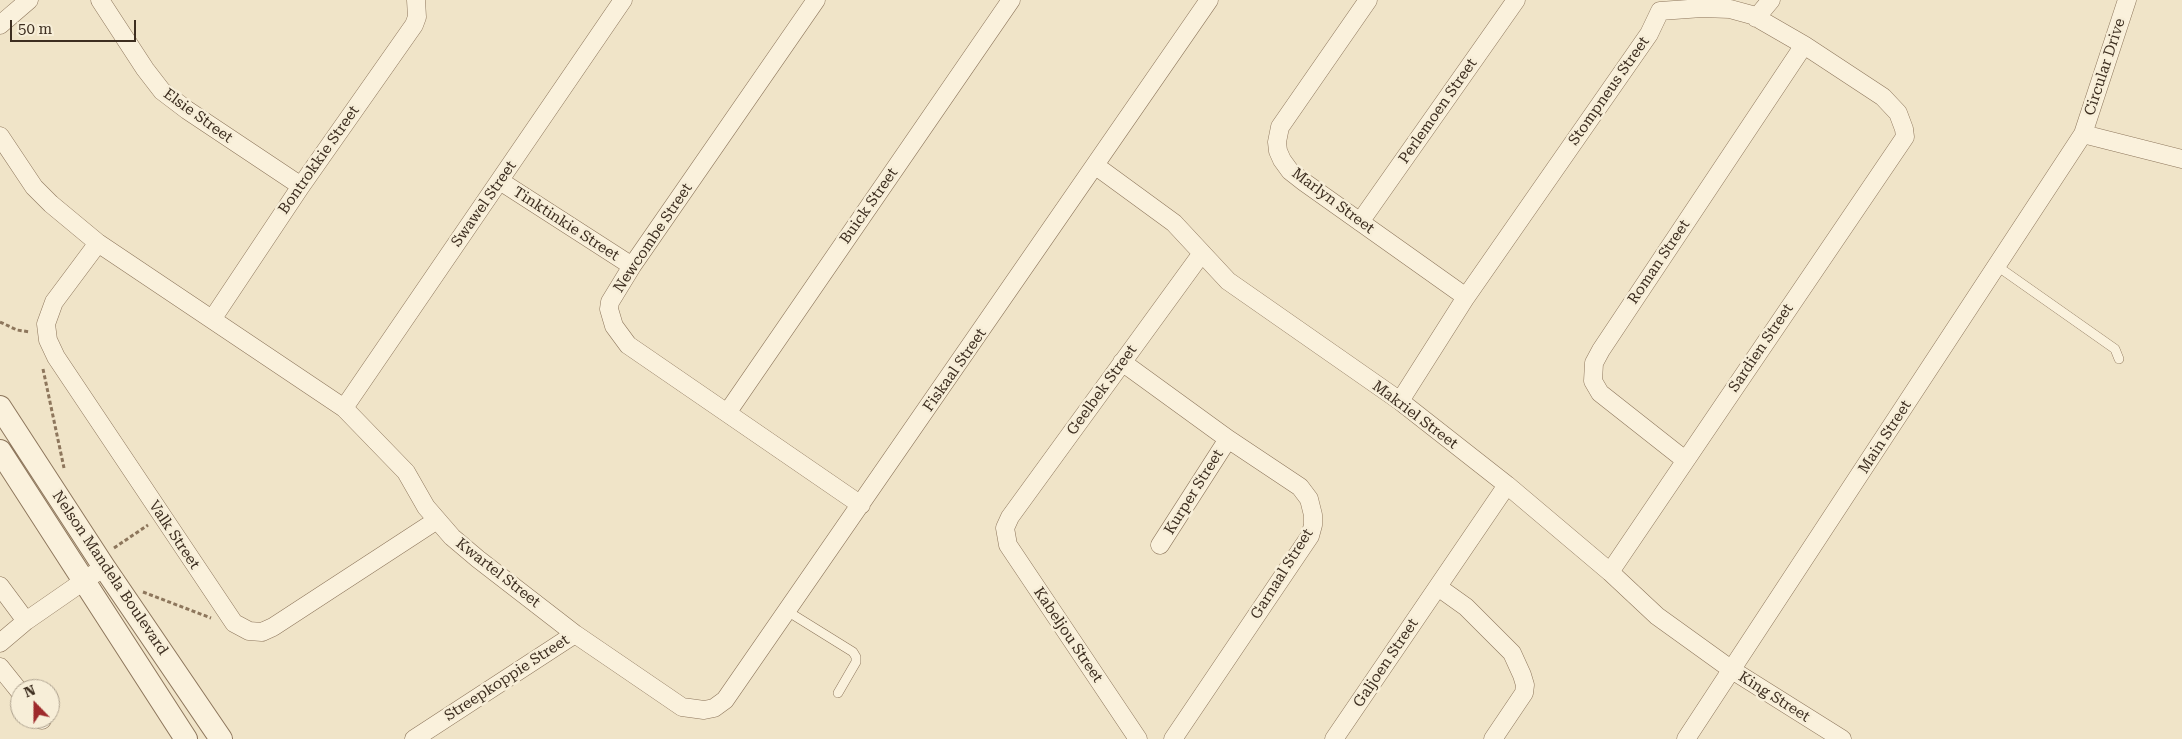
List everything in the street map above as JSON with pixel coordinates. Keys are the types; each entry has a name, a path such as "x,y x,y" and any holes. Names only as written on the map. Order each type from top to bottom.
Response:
{"street":[{"path":"0,25 29,0"},
{"name":"Elsie Street","path":"100,0 145,69 162,91 186,110 301,186"},
{"name":"Bontrokkie Street","path":"213,318 301,186 414,25 417,17 416,0"},
{"name":"Swawel Street","path":"344,408 623,0"},
{"name":"Newcombe Street","path":"816,0 632,266 610,302 610,317 619,335 628,345 861,505"},
{"name":"Buick Street","path":"727,413 1011,0"},
{"name":"Marlyn Street","path":"1368,0 1280,127 1277,142 1282,160 1290,171 1466,297"},
{"name":"Perlemoen Street","path":"1360,222 1516,0"},
{"path":"1756,18 1771,0"},
{"name":"Circular Drive","path":"2083,134 2127,0"},
{"name":"Fiskaal Street","path":"682,708 704,710 714,708 722,703 1096,166 1204,2"},
{"name":"Stompneus Street","path":"1400,401 1466,297 1649,34 1659,6 1730,9 1756,18 1804,45 1883,97 1898,113 1902,121"},
{"name":"Roman Street","path":"1685,460 1600,393 1593,381 1594,364 1601,350 1804,45"},
{"name":"Sardien Street","path":"1610,572 1904,136 1902,121"},
{"path":"2083,134 2182,159"},
{"name":"Main Street","path":"1686,739 2083,134"},
{"name":"Kwartel Street","path":"0,136 34,187 50,204 98,243 213,318 344,408 406,472 426,507 452,537 575,634 682,708"},
{"name":"Makriel Street","path":"1096,166 1162,213 1228,281 1400,401 1507,485 1610,572 1657,616 1732,670"},
{"name":"Tinktinkie Street","path":"500,181 632,266"},
{"path":"47,334 46,324 54,302 98,243"},
{"name":"Geelbek Street","path":"1005,528 1010,517 1202,253"},
{"name":"Valk Street","path":"47,334 56,357 234,623"},
{"name":"Garnaal Street","path":"1122,362 1228,439 1300,487 1305,492 1312,507 1313,525 1310,536 1173,739"},
{"name":"Nelson Mandela Boulevard","path":"0,407 108,558 221,739"},
{"name":"Kurper Street","path":"1160,545 1228,439"},
{"name":"Nelson Mandela Boulevard","path":"0,451 186,739"},
{"name":"Galjoen Street","path":"1334,739 1507,485"},
{"path":"234,623 249,632 262,632 273,627 438,520"},
{"name":"Kabeljou Street","path":"1005,528 1008,546 1138,739"},
{"path":"0,643 26,621 83,581 108,558"},
{"path":"0,586 26,621"},
{"path":"1438,587 1466,607 1512,653 1522,675 1525,685 1524,693 1493,739"},
{"name":"Streepkoppie Street","path":"414,739 575,634"},
{"path":"0,667 10,680"},
{"name":"King Street","path":"1732,670 1842,739"}],"lane":[{"path":"1997,266 2115,349 2119,360"},
{"path":"787,611 853,652 856,656 856,662 838,692"}],"path":[{"path":"0,322 17,330 47,334"},
{"path":"42,362 65,474"},
{"path":"108,558 161,516"},
{"path":"140,592 147,592 187,610 220,621 234,623"}]}
